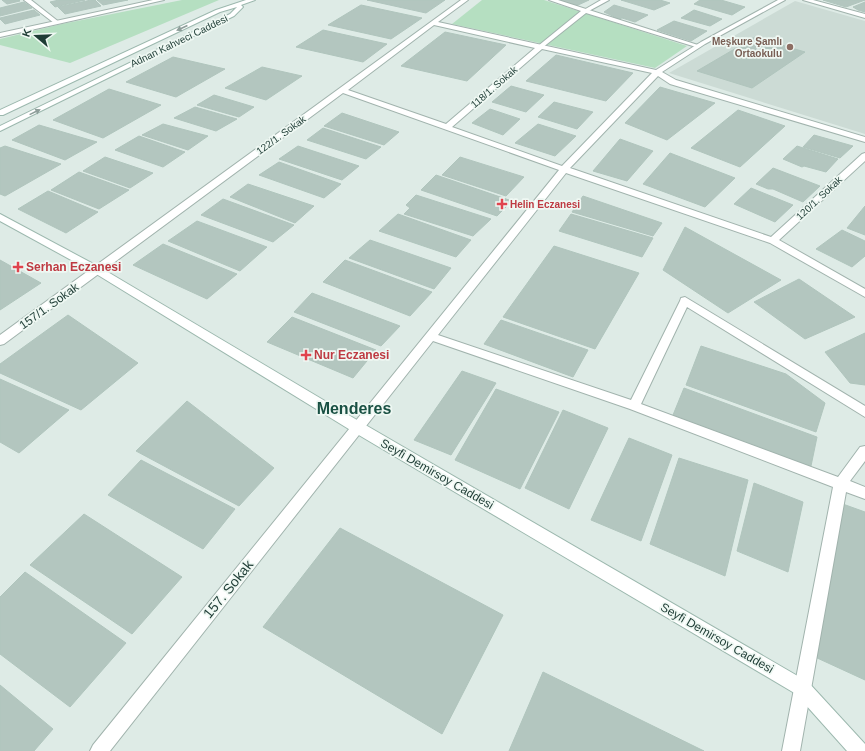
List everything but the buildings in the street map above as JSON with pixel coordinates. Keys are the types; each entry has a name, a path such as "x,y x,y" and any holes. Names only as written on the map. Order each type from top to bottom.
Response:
{"street":[{"path":"27,0 56,22"},
{"path":"0,35 161,0"},
{"path":"244,4 252,0"},
{"name":"122/1. Sokak","path":"97,270 465,0"},
{"path":"552,0 701,45"},
{"path":"585,11 606,0"},
{"name":"157. Sokak","path":"99,751 429,336 564,169 657,72 701,45 782,0"},
{"path":"806,0 865,16"},
{"name":"Adnan Kahveci Caddesi","path":"0,113 218,11 244,4"},
{"name":"Adnan Kahveci Caddesi","path":"0,129 232,15 244,4"},
{"name":"118/1. Sokak","path":"447,127 540,47 585,11"},
{"path":"432,24 657,72 673,82 865,140"},
{"path":"342,90 773,241 865,294"},
{"name":"120/1. Sokak","path":"773,241 865,156"},
{"name":"Seyfi Demirsoy Caddesi","path":"0,217 97,270 357,427 802,688 859,751"},
{"name":"157/1. Sokak","path":"0,342 97,270"},
{"path":"634,406 685,301 865,412"},
{"path":"429,336 634,406 865,493"},
{"path":"791,751 840,484 865,451"}],"shaded area":[{"name":"Meşkure Şamlı Ortaokulu","path":"795,1 865,21 865,134 669,73"}],"green space":[{"path":"182,0 219,0 70,63 0,45 0,39 62,24"},
{"path":"482,0 544,0 687,46 655,68 452,24"}],"place":[{"name":"Meşkure Şamlı Ortaokulu","path":"790,47"},
{"name":"Helin Eczanesi","path":"502,204"},
{"name":"Serhan Eczanesi","path":"18,267"},
{"name":"Nur Eczanesi","path":"306,355"}],"district":[{"name":"Menderes","path":"354,408"}]}
